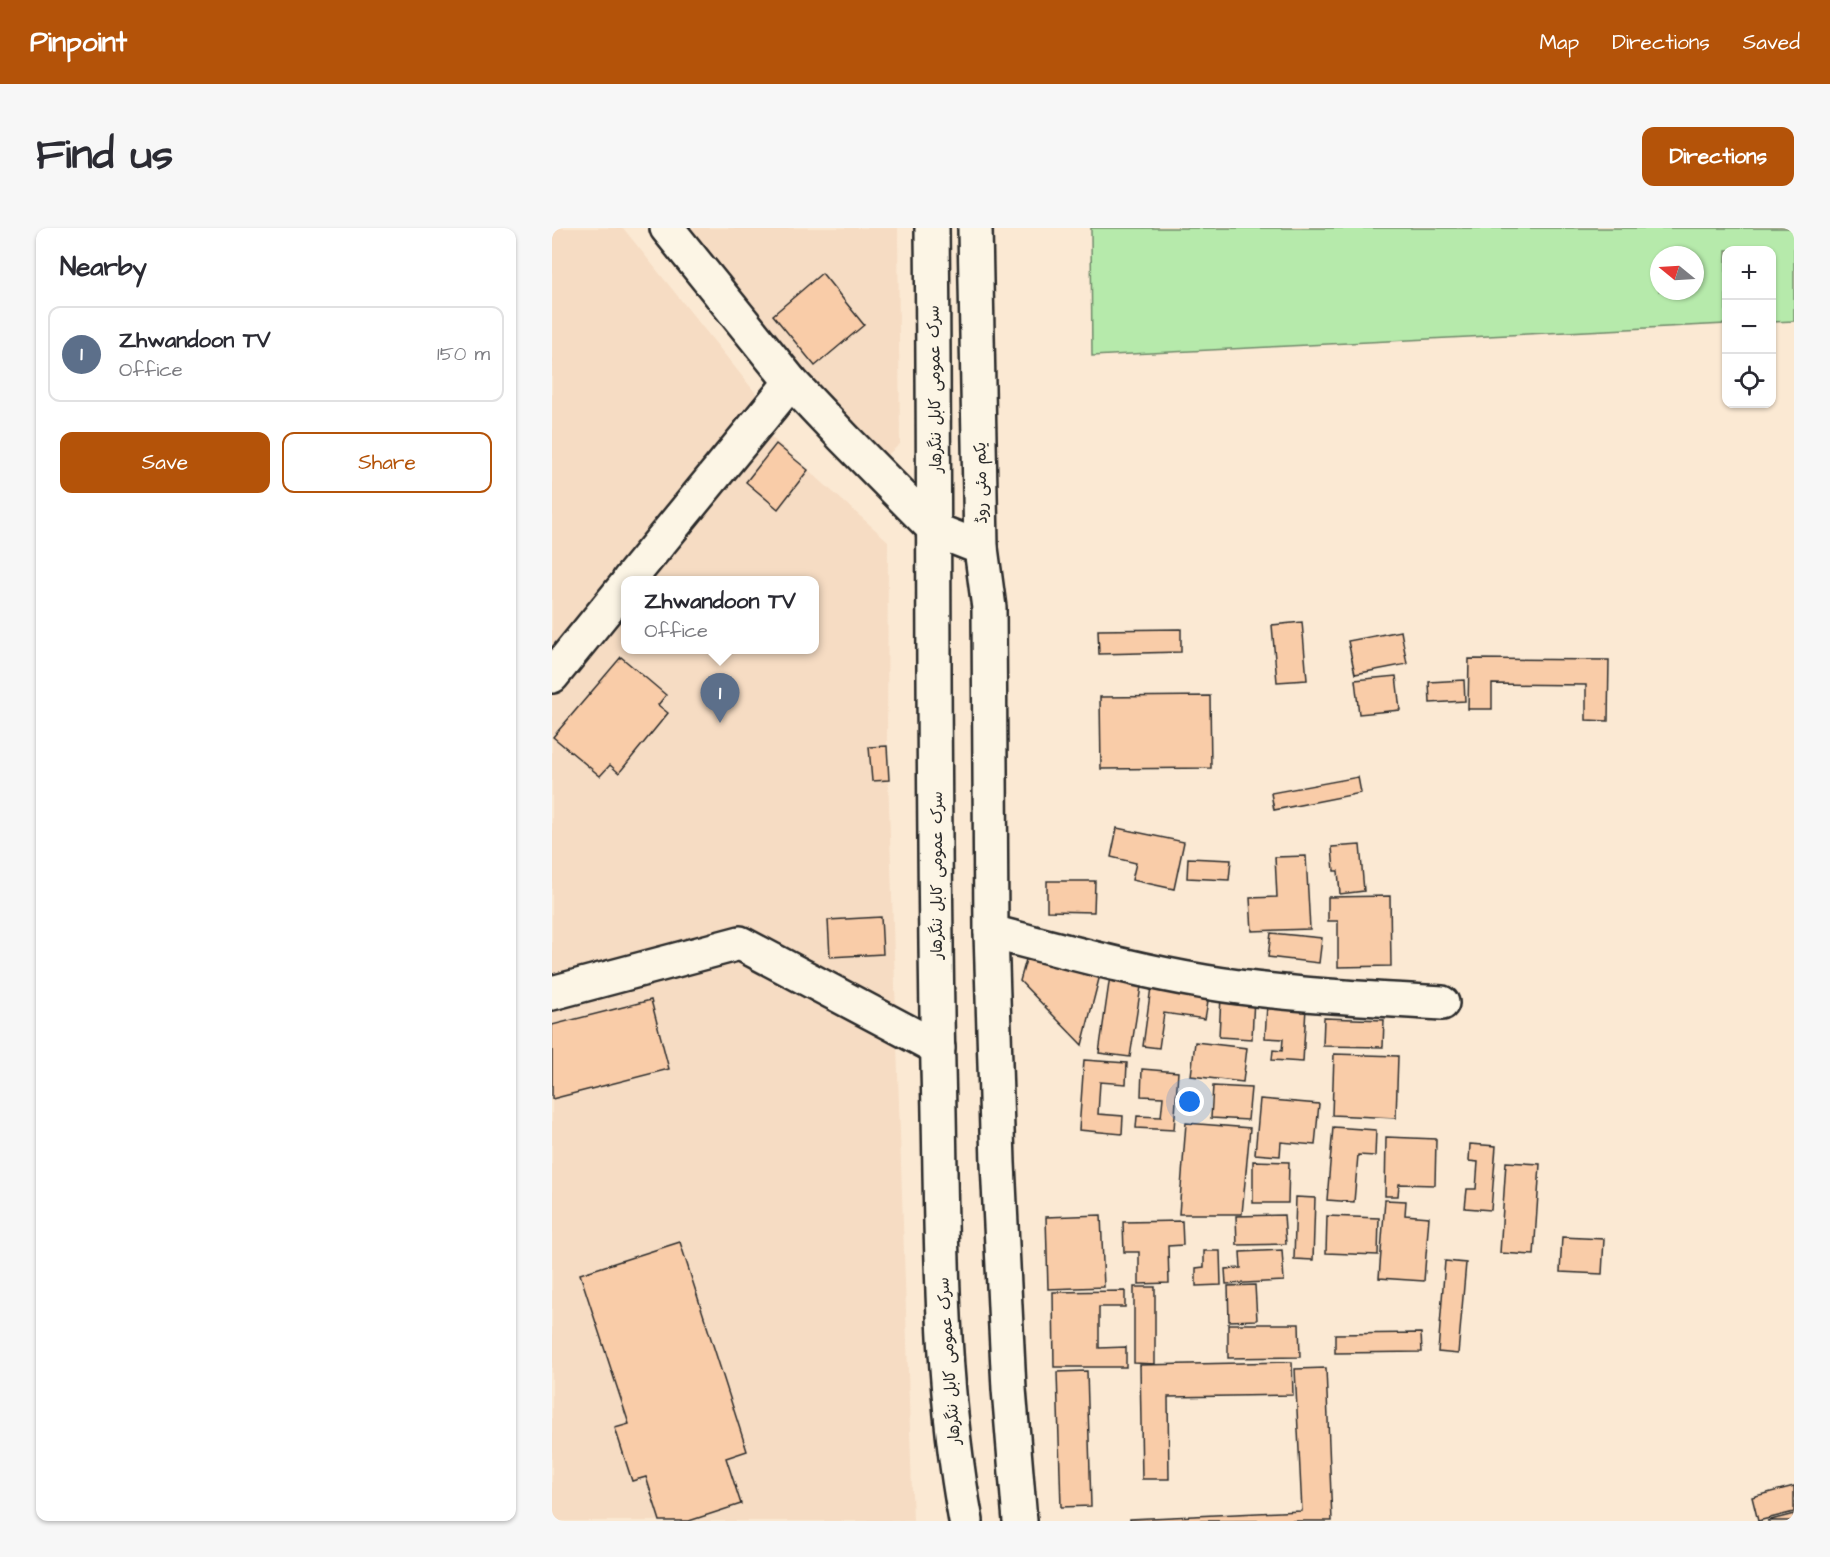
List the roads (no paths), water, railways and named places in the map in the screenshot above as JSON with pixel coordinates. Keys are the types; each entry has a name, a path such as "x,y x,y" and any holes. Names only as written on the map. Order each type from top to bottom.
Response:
{"main road":[{"path":"667,228 791,382 935,530 981,548"},
{"name":"سرک عمومی کابل ننگرهار","path":"932,228 938,1048 944,1323 955,1462 966,1521"},
{"name":"یکم مئی روڈ","path":"975,228 981,548 989,608 991,932 998,1163 1009,1389 1020,1521"},
{"path":"633,576 791,382"},
{"path":"552,676 621,591"},
{"path":"991,932 1084,956 1204,982 1308,995 1442,1003"},
{"path":"552,993 740,943 938,1048"}],"place":[{"name":"Zhwandoon TV","path":"720,723"}]}
